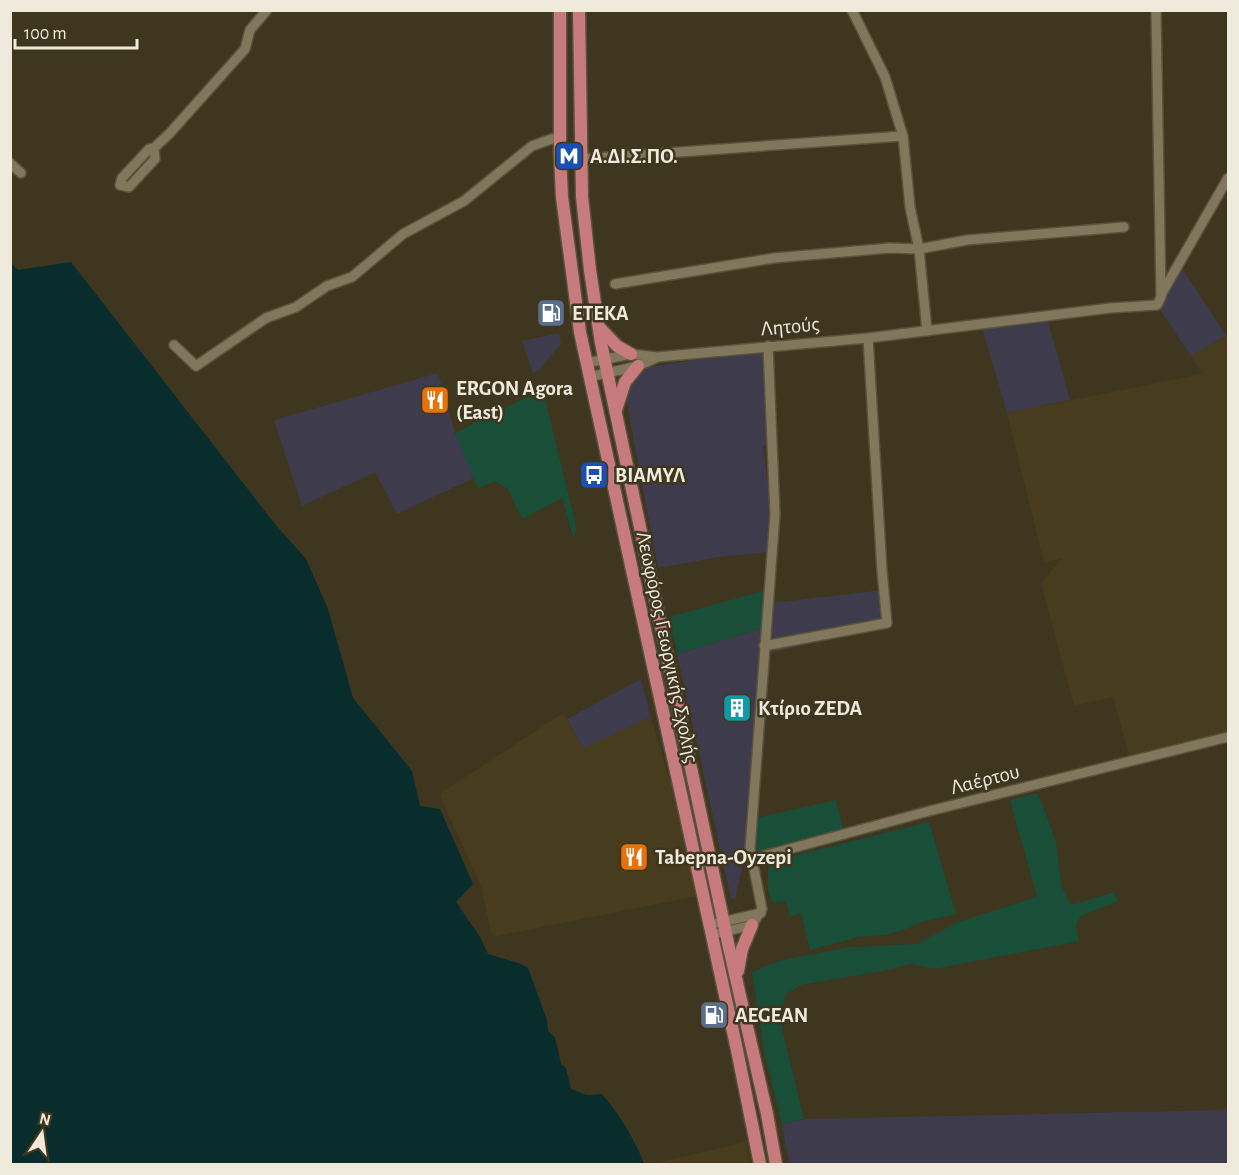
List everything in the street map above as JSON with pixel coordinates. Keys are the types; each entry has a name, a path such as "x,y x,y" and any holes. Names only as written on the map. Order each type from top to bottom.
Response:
{"main road":[{"path":"560,10 562,197 586,363"},
{"path":"579,10 580,159 585,228 599,327 617,346 631,354"},
{"name":"Λεωφόρος Γεωργικής Σχολής","path":"599,327 615,414 776,1164"},
{"name":"Λεωφόρος Γεωργικής Σχολής","path":"586,363 748,1100 759,1164"},
{"path":"615,414 622,387 628,376 638,366"},
{"path":"737,979 742,950 752,926"}],"street":[{"path":"154,148 245,49 250,30 267,10"},
{"path":"852,10 885,77 903,136 910,207 919,249 927,331"},
{"path":"1156,10 1160,295"},
{"path":"174,345 196,366 266,318 296,307 327,286 352,277 403,234 464,201 532,146 560,136"},
{"path":"580,159 903,136"},
{"path":"10,163 21,173"},
{"path":"1160,295 1228,178"},
{"path":"615,284 774,258 890,248 919,249 967,240 1124,227"},
{"name":"Λητούς","path":"586,363 631,354 657,357 868,338 1100,309 1157,305 1160,302 1160,295"},
{"path":"764,646 887,623 868,338"},
{"path":"725,927 752,926 761,913 762,905 752,859 751,841 775,514 768,346"},
{"name":"Λητούς","path":"589,377 638,366 657,357"},
{"name":"Λαέρτου","path":"752,859 929,811 1228,737"},
{"path":"711,930 761,913"}],"shaded area":[{"path":"1182,268 1226,336 1191,356 1159,308"},
{"path":"1047,318 1070,400 1007,413 982,327"},
{"path":"559,333 561,344 540,369 533,373 522,341"},
{"path":"1228,335 1228,734 1130,759 1113,697 1074,706 1041,583 1062,558 1044,563 1007,413 1202,374 1191,356"},
{"path":"765,349 769,444 763,446 770,501 770,552 719,557 658,568 627,404 628,385 638,373 650,367"},
{"path":"438,373 455,433 474,478 397,514 375,472 302,506 274,420"},
{"path":"882,590 887,626 770,653 773,603"},
{"path":"763,628 746,852 735,899 731,898 677,654"},
{"path":"641,679 651,717 583,749 567,719"},
{"path":"563,713 583,748 651,717 703,895 492,937 481,886 439,794"},
{"path":"1228,1110 1228,1164 789,1164 782,1124 806,1119"},
{"path":"746,1142 750,1164 651,1164"}],"green space":[{"path":"536,394 543,395 546,403 575,521 574,539 562,498 522,519 508,489 495,481 478,489 455,433"},
{"path":"767,590 763,628 677,654 669,617"},
{"path":"1038,793 1056,842 1062,888 1071,905 1114,892 1118,901 1081,916 1076,924 1079,941 935,969 911,964 801,985 786,994 781,1011 782,1029 804,1119 782,1124 764,1052 752,972 782,960 850,947 917,944 958,922 1037,897 1010,800"},
{"path":"836,800 843,829 755,853 757,818"},
{"path":"929,822 956,914 921,922 885,935 859,937 810,950 801,913 790,917 786,901 773,903 770,898 769,862"}],"water":[{"path":"10,262 18,270 71,262 274,523 306,559 328,609 353,698 412,771 420,806 440,809 473,884 456,902 480,937 488,954 528,968 547,1020 548,1031 555,1037 561,1064 566,1068 571,1089 587,1095 601,1094 607,1100 626,1127 644,1164 11,1164"}],"place":[{"name":"Α.ΔΙ.Σ.ΠΟ.","path":"569,156"},
{"name":"ΕΤΕΚΑ","path":"551,313"},
{"name":"ERGON Agora (East)","path":"435,400"},
{"name":"ΒΙΑΜΥΛ","path":"594,475"},
{"name":"Κτίριο ZEDA","path":"737,708"},
{"name":"Tabepna-Oyzepi","path":"634,857"},
{"name":"AEGEAN","path":"714,1015"}]}
